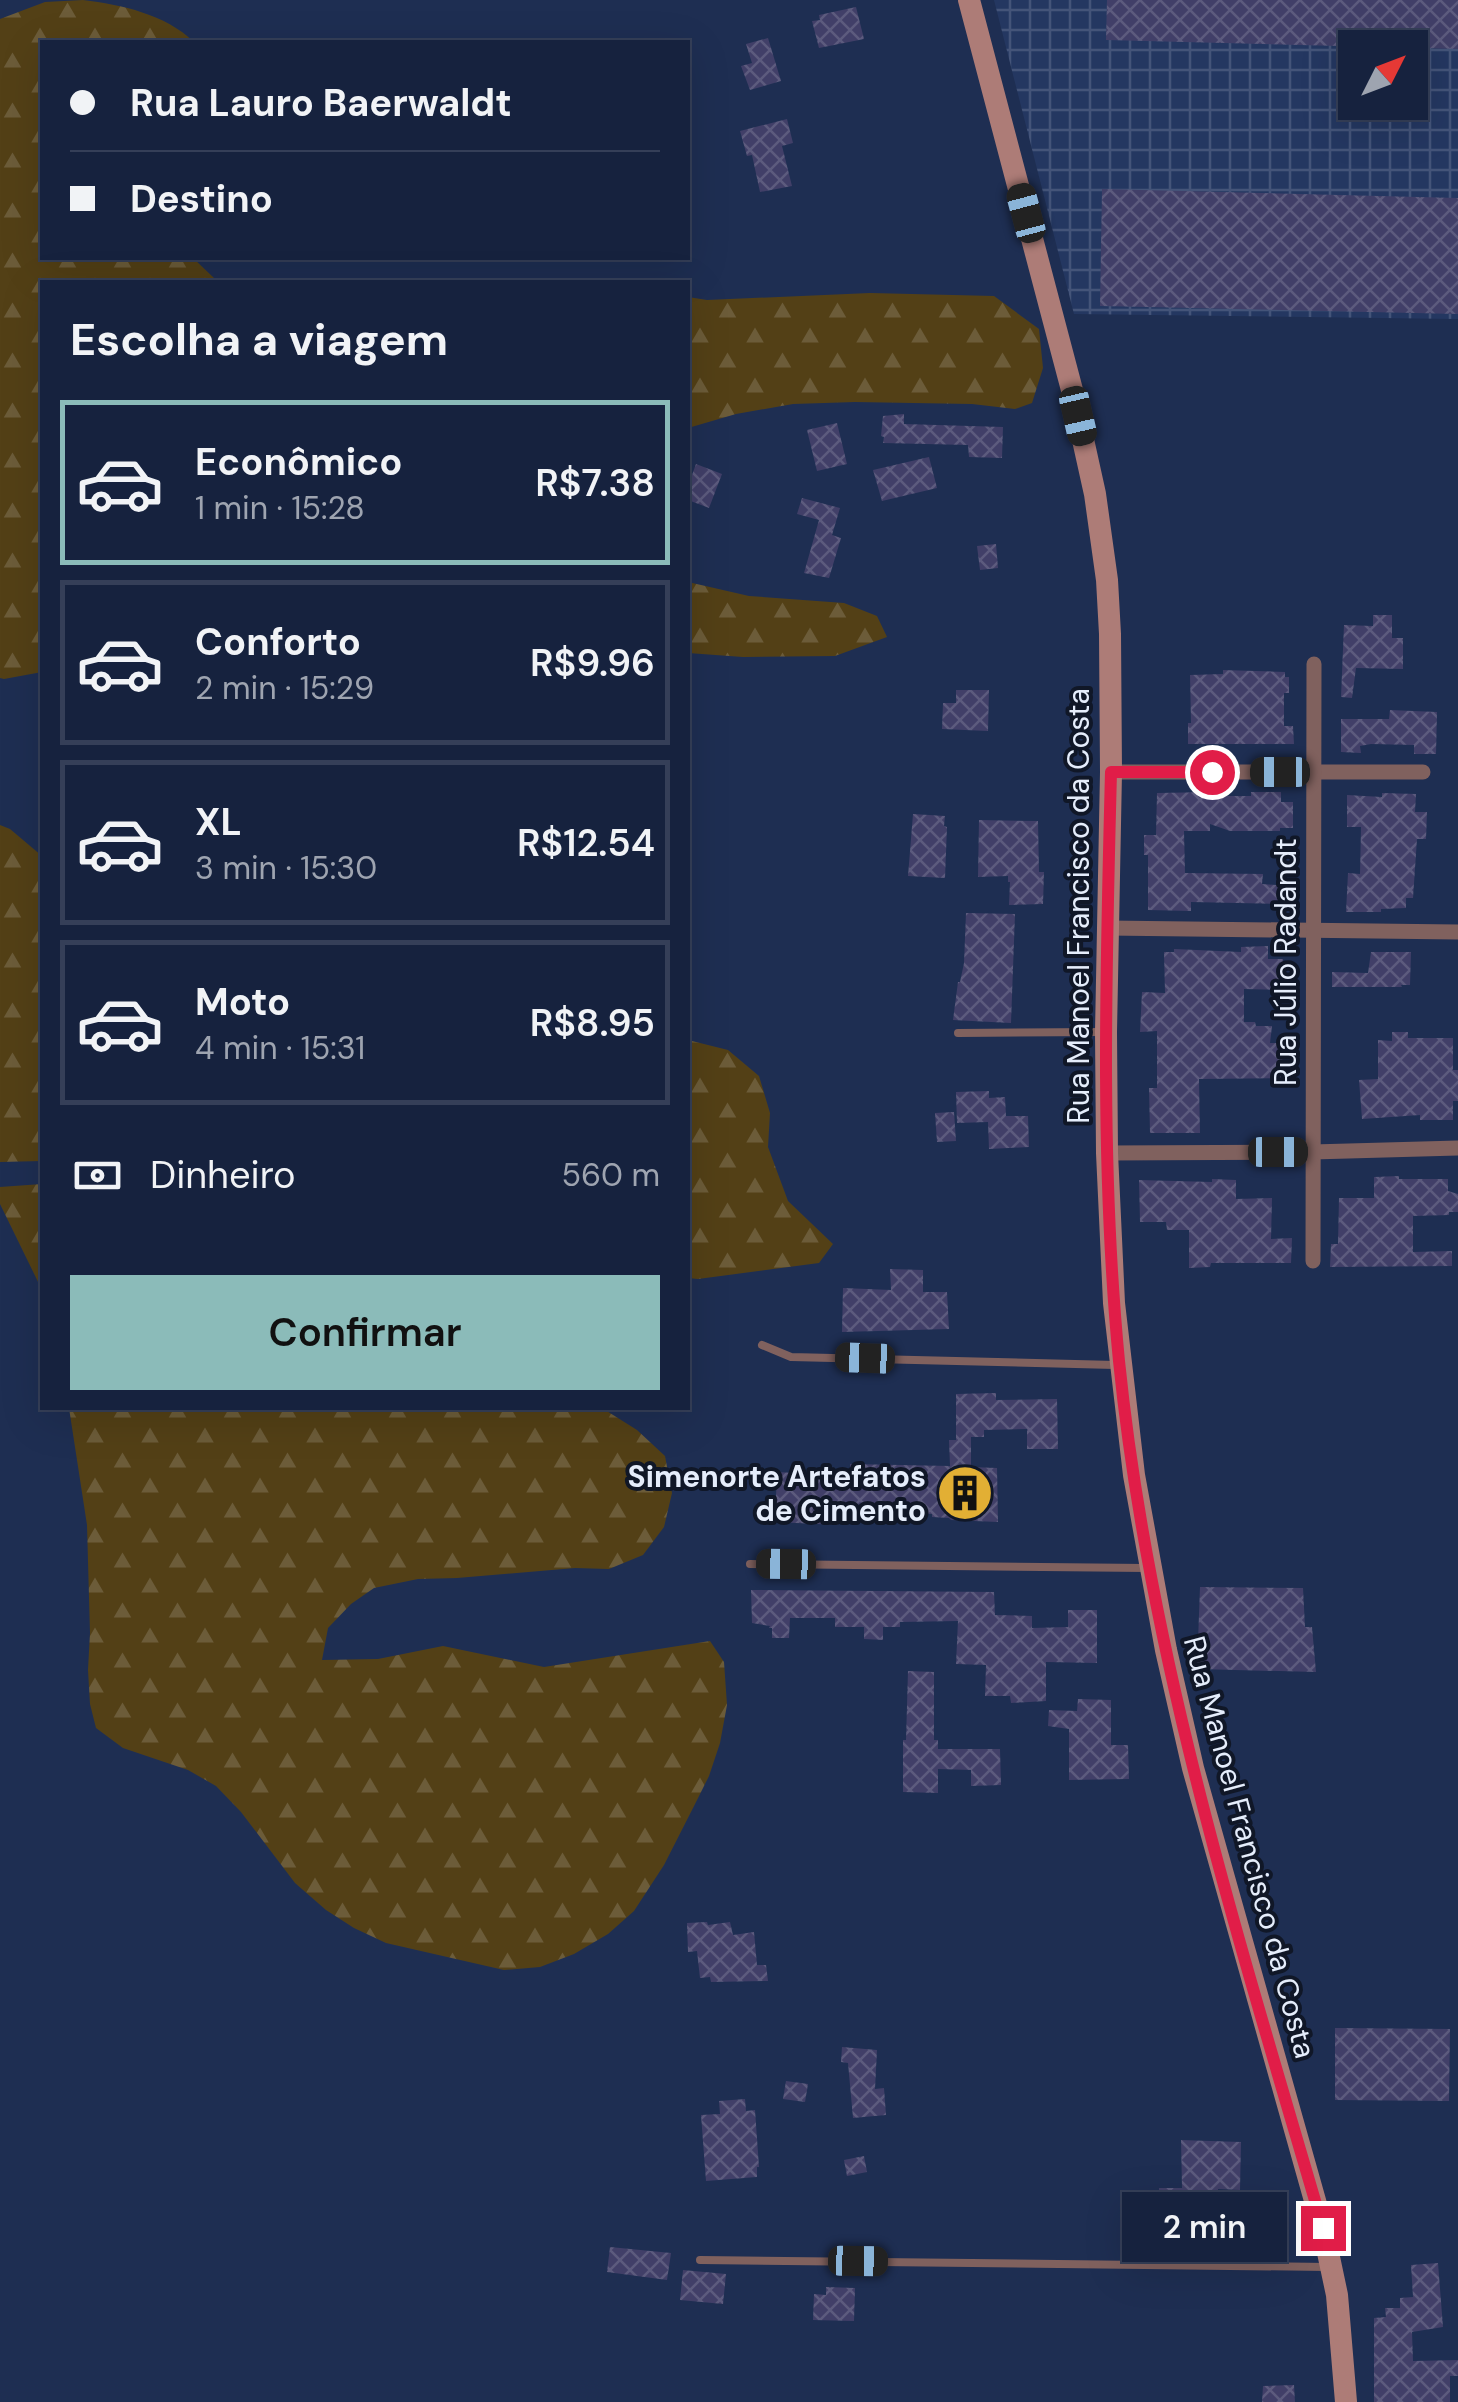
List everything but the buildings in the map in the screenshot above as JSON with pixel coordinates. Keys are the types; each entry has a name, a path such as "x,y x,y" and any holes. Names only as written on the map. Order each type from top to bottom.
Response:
{"main road":[{"name":"Rua Manoel Francisco da Costa","path":"969,0 1072,390 1094,494 1106,580 1111,772 1107,1153 1120,1365 1134,1476 1193,1768 1332,2267 1346,2402"}],"street":[{"name":"Rua Júlio Radandt","path":"1313,1260 1314,664"},
{"path":"1111,772 1424,772"},
{"path":"1107,928 1458,932"},
{"path":"1107,1153 1458,1148"}],"lane":[{"path":"958,1033 1106,1032"},
{"path":"762,1345 791,1357 1120,1365"},
{"path":"750,1564 1150,1568"},
{"path":"700,2260 1332,2267"}],"shaded area":[{"path":"994,0 1458,0 1458,319 1074,314"}],"green space":[{"path":"83,0 128,8 170,24 192,40 40,40 40,260 195,260 214,278 232,280 40,280 40,672 4,679 0,678 0,19 45,2"},
{"path":"870,293 994,296 1039,329 1043,368 1032,403 1015,409 972,404 793,404 690,427 690,297 707,300"},
{"path":"690,582 749,596 844,603 877,616 887,637 835,656 690,653"},
{"path":"0,825 40,854 40,1161 0,1162"},
{"path":"690,1040 728,1050 759,1076 770,1113 768,1147 788,1201 833,1244 819,1263 690,1278"},
{"path":"40,1184 40,1286 0,1204 0,1187"},
{"path":"69,1410 605,1410 637,1430 665,1456 672,1493 664,1527 643,1555 609,1569 418,1579 374,1588 351,1604 328,1628 322,1660 378,1659 443,1646 544,1667 710,1641 724,1662 727,1705 709,1776 664,1865 634,1911 608,1934 574,1954 540,1967 504,1970 386,1943 326,1910 295,1883 216,1786 188,1770 123,1748 96,1728 88,1670 87,1525"}],"place":[{"name":"Simenorte Artefatos de Cimento","path":"965,1493"}],"route":[{"path":"1212,772 1111,772 1106,1092 1114,1303 1134,1476 1180,1718 1323,2228"}]}
